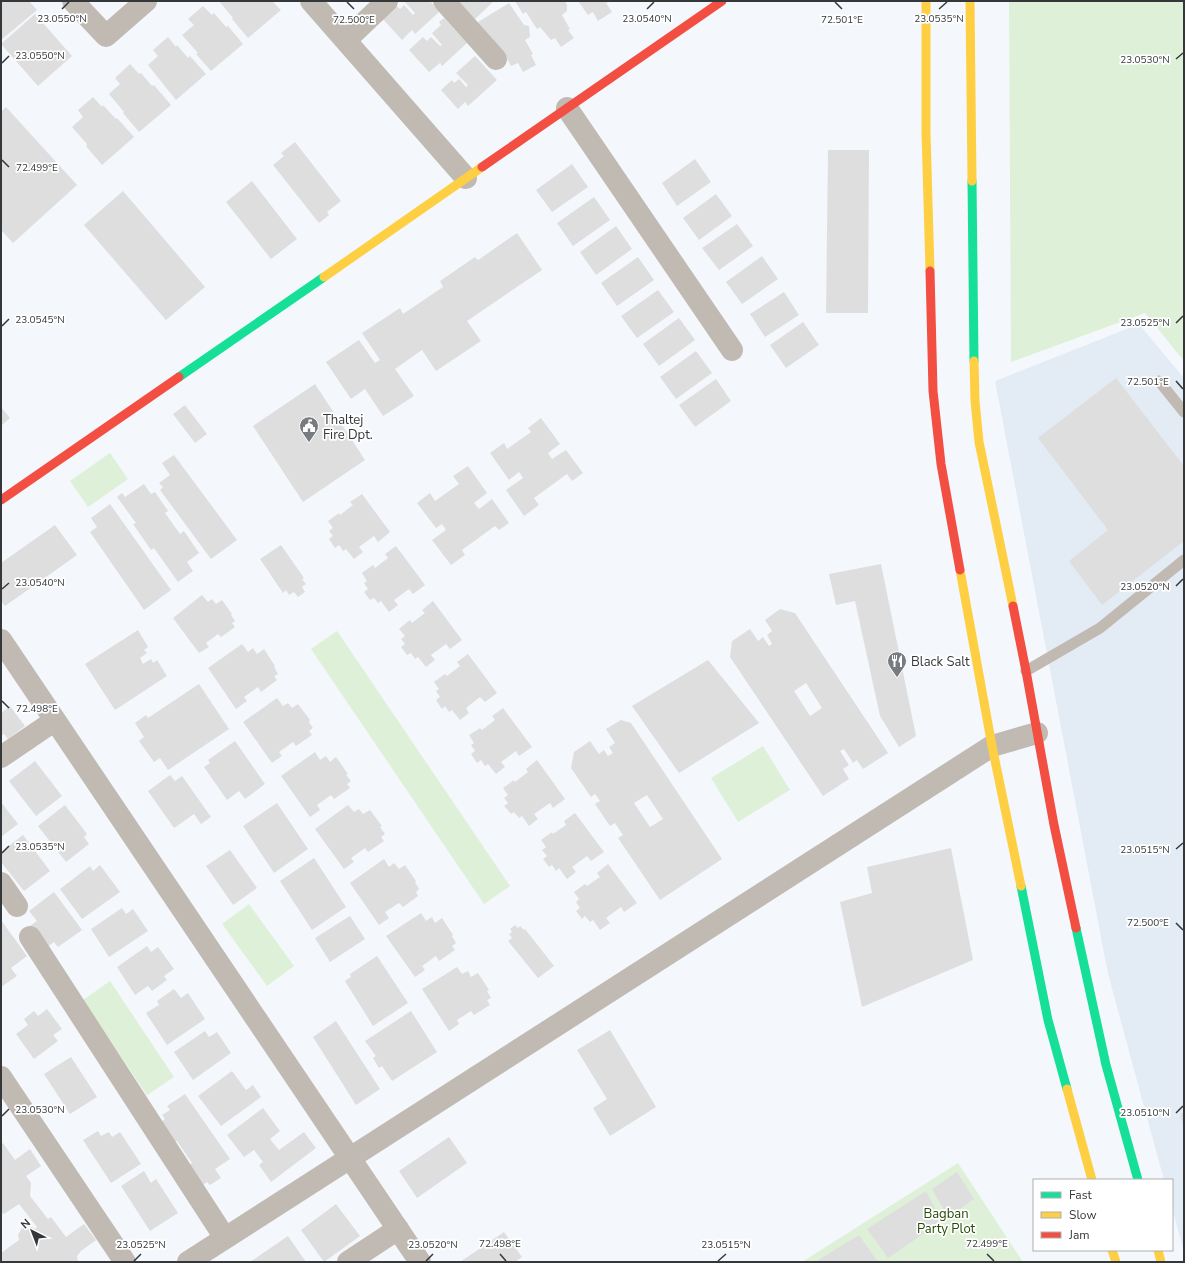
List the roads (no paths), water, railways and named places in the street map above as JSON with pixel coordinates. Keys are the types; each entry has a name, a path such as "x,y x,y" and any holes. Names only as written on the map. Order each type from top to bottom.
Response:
{"main road":[{"path":"1,500 722,1"},
{"path":"926,1 926,133 933,391 941,464 992,746 1048,1020 1092,1179"},
{"path":"970,1 973,322 975,401 979,442 1026,672 1056,833 1106,1065 1138,1179"},
{"path":"1112,1251 1116,1262"},
{"path":"1158,1251 1161,1262"}],"street":[{"path":"73,1 106,36 146,1"},
{"path":"311,1 466,178"},
{"path":"346,40 387,1"},
{"path":"444,1 496,59"},
{"path":"567,108 732,350"},
{"path":"1,640 54,721 420,1262"},
{"path":"1,757 54,721"},
{"path":"188,1262 992,746 1037,733"},
{"path":"1,883 17,906"},
{"path":"30,937 225,1238"},
{"path":"1,1076 125,1262"},
{"path":"348,1262 398,1229"}],"lane":[{"path":"1160,382 1184,412"},
{"path":"1026,672 1100,628 1184,560"}],"place":[{"name":"Thaltej Fire Dpt.","path":"309,443"},
{"name":"Black Salt","path":"897,678"}],"park label":[{"name":"Bagban Party Plot","path":"946,1220"}]}
